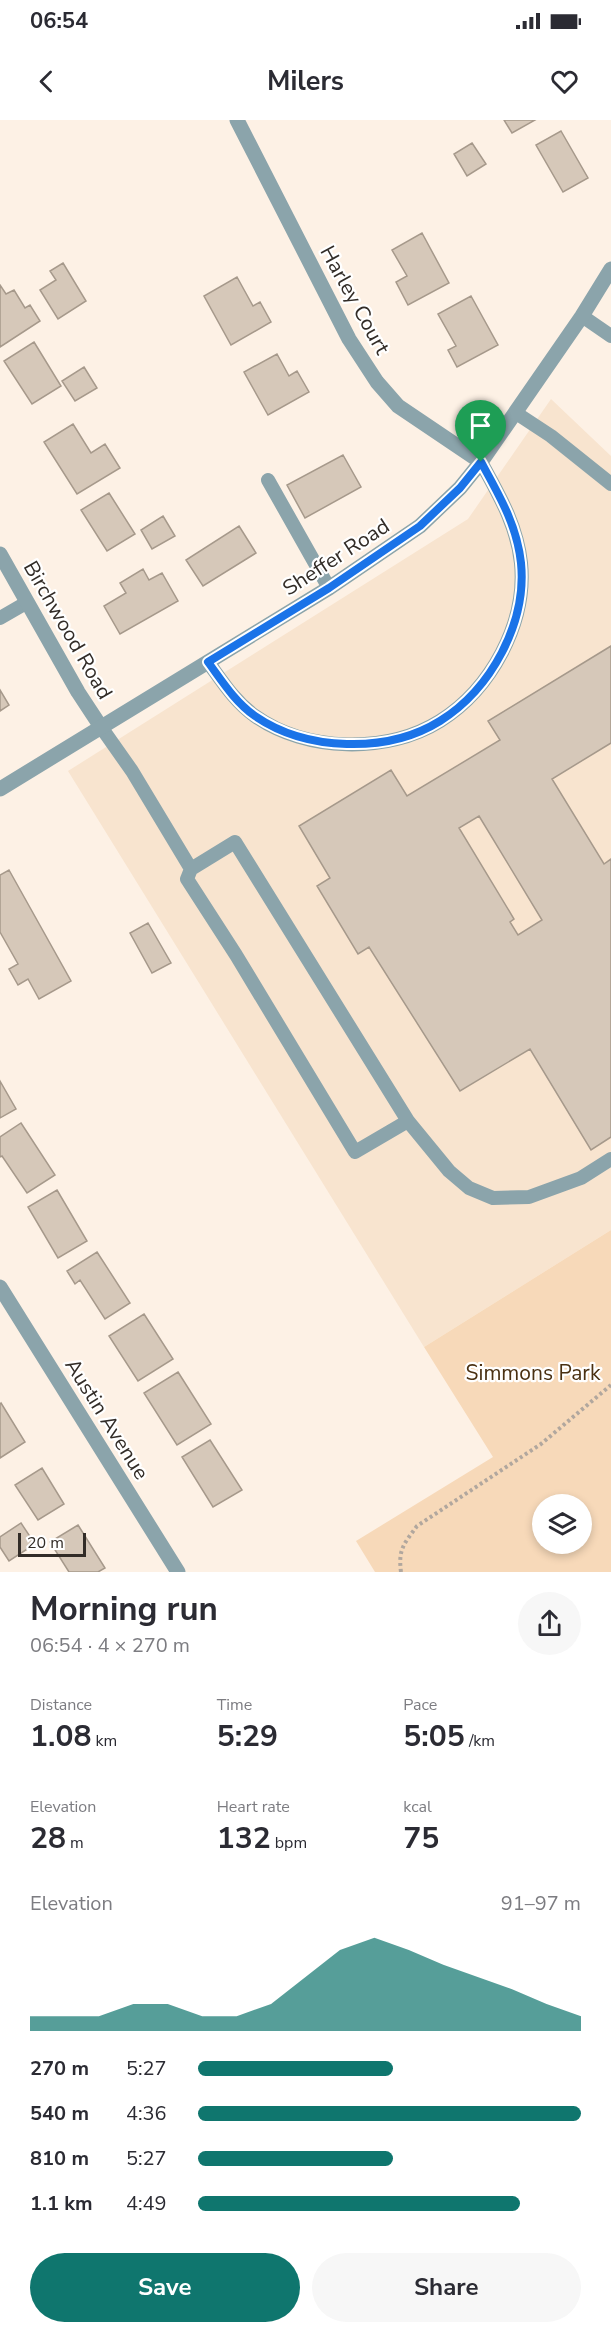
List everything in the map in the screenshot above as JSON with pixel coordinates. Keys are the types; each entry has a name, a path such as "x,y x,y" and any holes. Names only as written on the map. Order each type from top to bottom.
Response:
{"street":[{"name":"Harley Court","path":"237,120 349,339 377,382 398,406 481,462"},
{"name":"Sheffer Road","path":"0,789 329,588 420,526 460,488 481,462 582,316 611,269"},
{"name":"Birchwood Road","path":"0,554 26,603 101,727"},
{"name":"Austin Avenue","path":"0,1287 178,1572"}],"lane":[{"path":"582,316 611,336"},
{"path":"516,413 548,434 611,484"},
{"path":"208,662 234,698 254,716 279,730 308,739 343,744 374,744 405,736 440,721 468,699 490,673 506,646 516,618 521,590 521,564 516,534 506,509 481,462"},
{"path":"268,480 329,588"},
{"path":"0,618 26,603"},
{"path":"101,727 132,771 191,868"},
{"path":"408,1121 355,1152 236,955 187,879 191,868 235,842 408,1121 449,1171 470,1188 493,1198 529,1197 581,1178 611,1159"}],"path":[{"path":"401,1572 399,1556 417,1526 542,1444 611,1385"}],"shaded area":[{"path":"551,399 611,456 611,1230 424,1347 68,771 468,519"}],"green space":[{"name":"Simmons Park","path":"611,1230 611,1572 375,1572 356,1541 493,1457 424,1347"}],"building":[{"path":"504,120 535,120 512,133"},
{"path":"561,131 588,178 563,192 536,145"},
{"path":"472,143 486,164 467,176 454,154"},
{"path":"422,233 449,283 408,305 396,282 407,276 392,250"},
{"path":"63,263 86,301 58,319 40,290 56,280 50,271"},
{"path":"237,277 253,306 260,302 271,322 231,345 204,296"},
{"path":"0,285 6,294 14,290 25,308 30,305 40,321 0,347"},
{"path":"471,296 498,345 457,367 448,350 456,346 438,314"},
{"path":"34,342 61,386 32,404 4,361"},
{"path":"277,354 289,376 297,371 309,392 268,415 244,372"},
{"path":"84,367 97,388 75,401 62,381"},
{"path":"73,424 91,453 105,444 120,468 77,494 44,442"},
{"path":"343,455 361,487 305,518 287,485"},
{"path":"109,493 135,534 107,551 81,510"},
{"path":"163,516 175,536 152,549 141,530"},
{"path":"239,526 256,553 203,586 186,560"},
{"path":"143,569 149,580 162,573 178,601 120,634 104,606 126,593 120,583"},
{"path":"611,646 611,743 552,779 604,864 611,859 611,1137 591,1150 530,1049 460,1091 369,947 358,954 317,886 330,878 299,826 391,770 407,796 500,740 488,721","holes":["479,816 542,920 518,935 510,922 514,919 459,828"]},
{"path":"0,690 9,705 0,711"},
{"path":"9,870 71,981 39,999 28,979 18,985 9,969 18,964 0,932 0,875"},
{"path":"148,923 171,963 152,973 130,933"},
{"path":"0,1081 16,1109 0,1118"},
{"path":"21,1123 55,1175 27,1193 2,1156 0,1157 0,1137"},
{"path":"57,1190 87,1241 58,1258 28,1207"},
{"path":"97,1252 130,1303 105,1319 80,1280 75,1284 67,1271"},
{"path":"144,1314 173,1359 138,1381 109,1336"},
{"path":"178,1372 211,1424 177,1445 144,1393"},
{"path":"0,1404 25,1442 0,1458"},
{"path":"210,1440 242,1490 213,1507 182,1457"},
{"path":"42,1468 64,1504 38,1520 15,1485"},
{"path":"21,1523 35,1544 9,1561 0,1547 0,1537"},
{"path":"78,1525 105,1568 98,1572 69,1572 50,1542"}],"route":[{"path":"481,462 506,509 516,534 521,564 521,590 516,618 506,646 490,673 468,699 440,721 405,736 374,744 343,744 308,739 279,730 254,716 234,698 208,662 329,588 420,526 444,505 481,462"}]}
